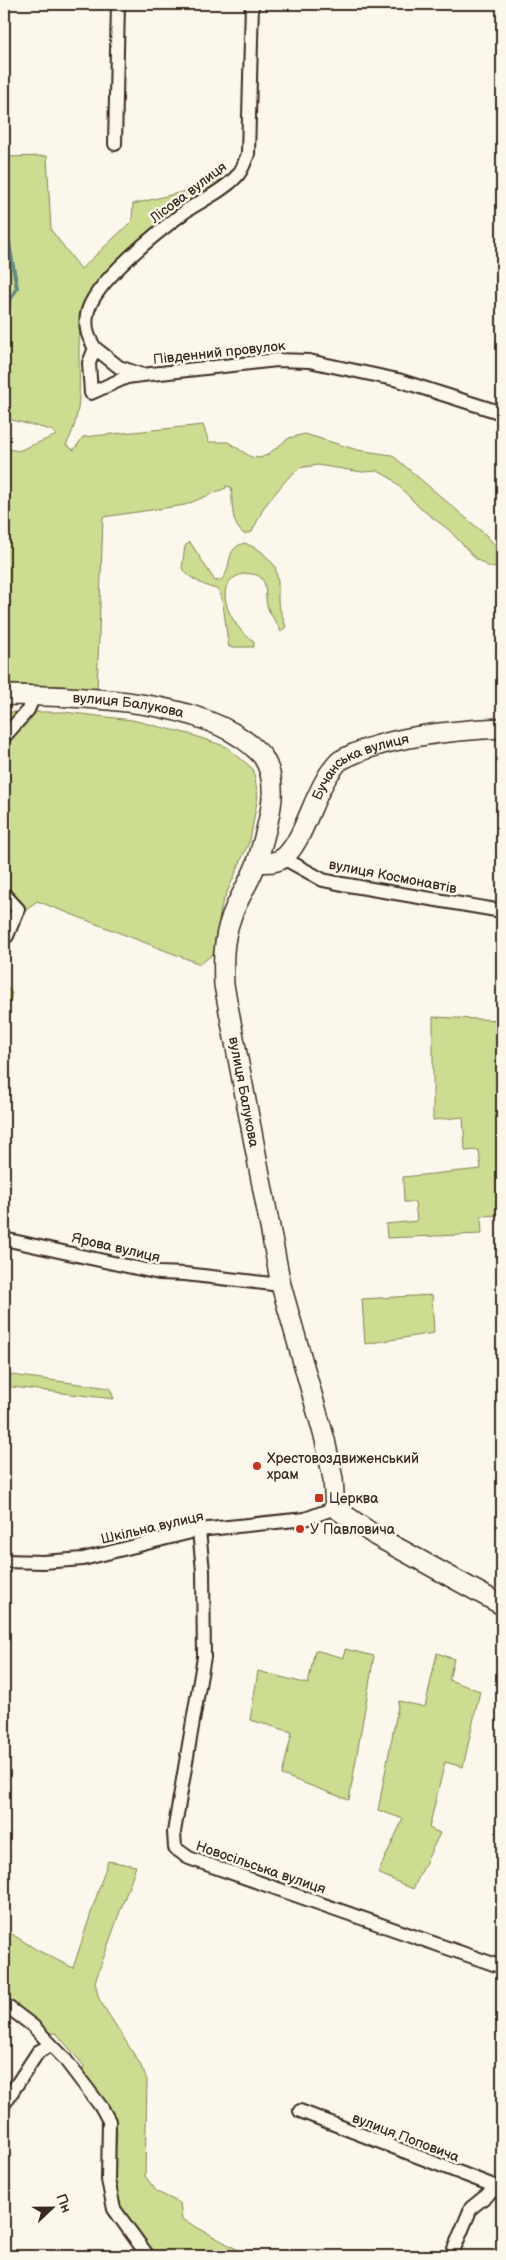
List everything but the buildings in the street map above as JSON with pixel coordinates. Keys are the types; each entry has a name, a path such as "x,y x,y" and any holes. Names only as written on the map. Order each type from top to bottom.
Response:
{"main road":[{"name":"вулиця Балукова","path":"4,695 120,701 207,721 237,734 263,756 272,780 271,807 257,862 230,918 223,954 224,985 281,1285 325,1440 333,1479 335,1508"},
{"name":"Бучанська вулиця","path":"283,858 303,831 314,799 339,761 380,746 426,736 502,728"},
{"path":"257,862 269,863 283,858"},
{"path":"335,1508 376,1536 502,1605"}],"street":[{"path":"115,144 118,4"},
{"name":"Лісова вулиця","path":"95,348 86,334 87,314 107,282 137,250 187,210 206,200 238,176 244,165 248,154 252,4"},
{"name":"Південний провулок","path":"142,375 120,367 95,348 89,363 92,393 127,377 276,360 309,361 398,380 502,413"},
{"path":"4,736 28,710 34,696"},
{"name":"вулиця Космонавтів","path":"283,858 324,880 502,911"},
{"path":"4,894 18,909 7,936 4,938"},
{"name":"Ярова вулиця","path":"4,1239 159,1273 185,1274 281,1285"},
{"name":"Шкільна вулиця","path":"4,1561 43,1562 83,1559 199,1530 305,1519 335,1508"},
{"name":"Новосільська вулиця","path":"199,1530 203,1571 204,1657 174,1832 175,1848 188,1858 502,1967"},
{"path":"4,2004 33,2026 64,2058 102,2108 109,2121 108,2180 114,2209 148,2256"},
{"path":"4,2104 38,2052 50,2045"},
{"name":"вулиця Поповича","path":"300,2112 499,2188"},
{"path":"451,2256 471,2208 499,2188"}],"green space":[{"path":"47,156 51,230 81,269 132,221 133,204 203,187 234,174 190,203 140,240 118,260 99,282 86,305 80,329 79,403 72,431 66,445 74,450 83,437 203,425 209,442 228,442 251,457 260,458 267,455 289,438 305,434 357,450 392,455 487,536 499,550 502,560 498,568 489,567 475,558 449,530 420,508 392,479 378,471 362,472 317,465 299,468 286,480 264,507 252,532 244,534 236,525 234,519 231,487 226,486 226,488 185,505 103,517 97,691 63,686 4,684 4,448 18,451 57,435 51,430 4,418 4,321 11,302 5,281 3,263 4,231 9,228 4,212 4,157"},
{"path":"190,542 215,581 221,580 225,575 231,554 238,546 245,543 261,551 275,566 278,582 278,603 286,627 281,632 269,611 262,579 256,575 244,574 233,578 227,586 225,595 231,616 246,635 254,641 254,647 229,647 220,593 218,590 208,587 193,578 182,568 185,546"},
{"path":"4,712 64,712 132,720 189,734 227,747 253,769 258,796 250,840 222,904 213,954 200,964 37,901 4,929"},
{"path":"4,983 12,993 4,1023"},
{"path":"433,1017 502,1020 502,1215 481,1216 482,1234 387,1238 386,1224 417,1221 415,1202 404,1202 403,1177 481,1169 479,1150 465,1151 463,1117 433,1120"},
{"path":"432,1295 434,1333 365,1344 362,1299"},
{"path":"4,1374 110,1388 114,1399 4,1386"},
{"path":"345,1649 374,1656 349,1800 282,1775 292,1732 250,1720 258,1671 308,1684 315,1650 344,1658"},
{"path":"437,1653 454,1659 449,1680 480,1691 463,1767 445,1762 429,1828 440,1833 413,1889 378,1873 403,1819 378,1810 399,1701 425,1707"},
{"path":"108,1861 136,1866 95,1982 99,1999 140,2064 147,2080 145,2176 157,2192 180,2203 182,2219 249,2256 156,2256 121,2206 114,2179 117,2132 114,2116 83,2070 84,2066 56,2033 48,2034 4,2000 4,1929 37,1950 73,1968"}],"waterway":[{"path":"4,216 17,288 4,310"}],"place":[{"name":"Хрестовоздвиженський храм","path":"257,1466"},
{"name":"Церква","path":"319,1498"},
{"name":"У Павловича","path":"300,1529"}]}
